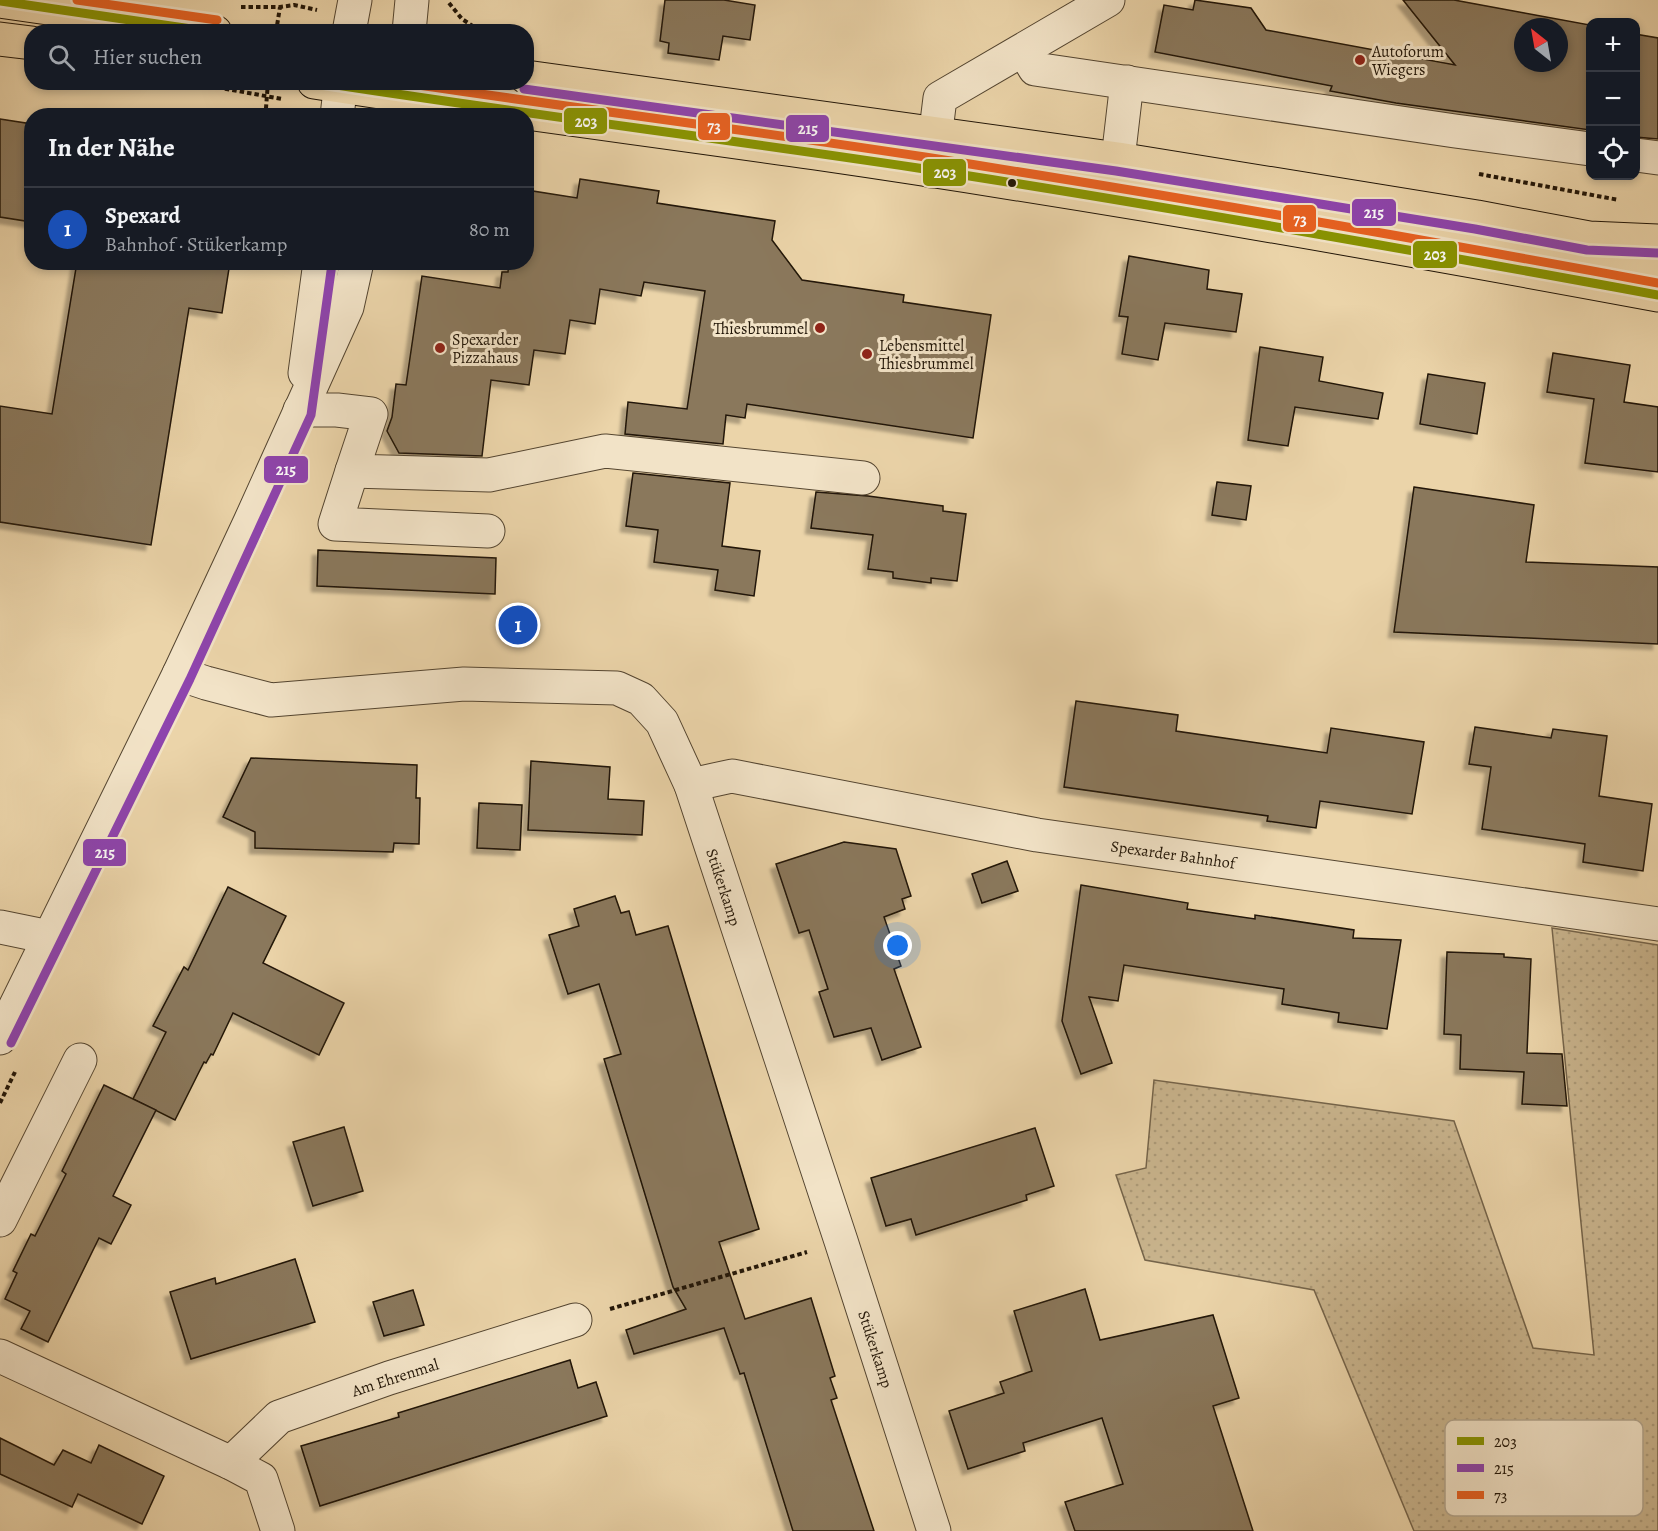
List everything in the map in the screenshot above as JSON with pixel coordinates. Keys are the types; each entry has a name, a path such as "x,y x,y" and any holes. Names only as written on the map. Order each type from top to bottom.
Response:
{"main road":[{"path":"0,1 160,24"},
{"path":"0,39 24,42"},
{"path":"534,78 1118,159 1477,217 1589,238 1658,241"},
{"path":"334,96 397,98 470,108"},
{"path":"534,117 931,171 1429,252 1658,295"}],"street":[{"path":"350,24 355,0"},
{"path":"410,24 412,0"},
{"path":"931,171 940,98 1108,0"},
{"path":"1024,51 1035,69 1586,148"},
{"path":"1118,159 1127,82"},
{"path":"1640,156 1658,158"},
{"path":"300,410 319,270"},
{"path":"0,1038 179,674 347,307 355,270"},
{"path":"300,410 337,410 371,414 335,524 488,531"},
{"path":"352,471 489,475 605,451 862,478"},
{"name":"Stükerkamp","path":"179,674 271,700 464,684 617,688 640,699 662,722 691,785 842,1241 934,1531"},
{"name":"Spexarder Bahnhof","path":"691,785 732,776 1037,835 1658,924"},
{"path":"0,927 49,937"},
{"path":"0,1220 80,1060"},
{"name":"Am Ehrenmal","path":"231,1463 279,1417 389,1378 575,1320"},
{"path":"0,1356 261,1479 278,1531"}],"path":[{"path":"277,24 280,7 294,5 300,0"},
{"path":"447,1 462,19 470,24"},
{"path":"237,90 267,95 334,96"},
{"path":"266,108 267,90"},
{"path":"575,1320 842,1241"}],"shaded area":[{"path":"1552,928 1658,945 1658,1531 1414,1531 1314,1290 1145,1260 1116,1175 1146,1168 1154,1080 1454,1121 1533,1348 1594,1355"}],"building":[{"path":"665,0 724,0 755,5 750,40 723,36 719,60 668,53 669,43 660,41"},
{"name":"Autoforum Wiegers","path":"1195,0 1251,8 1266,30 1455,65 1403,0 1454,0 1552,18 1514,18 1514,72 1568,72 1568,21 1586,24 1586,129 1396,103 1330,91 1332,86 1155,52 1164,5 1193,10"},
{"path":"1640,35 1658,38 1658,139 1640,137"},
{"path":"0,119 24,123 24,221 0,217"},
{"path":"580,179 659,191 657,203 775,221 772,240 802,280 904,295 903,302 991,315 973,438 747,404 745,418 726,415 723,444 625,434 628,402 687,409 705,291 644,282 641,296 600,289 595,324 570,320 565,354 534,350 529,385 491,380 482,456 399,453 387,431 392,417 396,384 406,385 422,276 500,288 502,272 534,270 534,191 577,198"},
{"path":"1129,256 1209,270 1207,289 1242,294 1236,332 1165,323 1158,360 1122,354 1128,317 1119,316"},
{"path":"76,270 229,270 222,313 189,308 151,545 0,522 0,406 52,414"},
{"path":"1260,347 1323,357 1319,381 1383,393 1378,419 1295,407 1288,446 1248,440"},
{"path":"1553,353 1630,365 1624,402 1658,407 1658,472 1585,463 1594,399 1547,392"},
{"path":"1428,374 1485,383 1477,434 1420,424"},
{"path":"633,473 730,483 722,546 760,551 754,596 715,590 718,570 654,562 658,530 626,526"},
{"path":"1217,482 1251,486 1246,520 1212,515"},
{"path":"1414,487 1534,505 1526,562 1658,567 1658,644 1394,632"},
{"path":"816,492 943,506 943,511 966,514 957,581 931,578 931,583 893,578 893,572 868,569 873,535 811,528"},
{"path":"318,550 496,558 495,594 317,586"},
{"path":"1076,701 1178,715 1176,731 1327,753 1331,728 1424,742 1412,814 1320,801 1316,828 1267,821 1268,816 1064,787"},
{"path":"1475,727 1551,738 1553,729 1607,736 1599,796 1652,804 1643,871 1583,862 1585,844 1482,829 1491,767 1469,764"},
{"path":"251,758 417,765 416,798 420,798 419,844 394,843 393,852 255,848 255,832 223,817"},
{"path":"531,761 610,767 608,799 644,801 642,835 528,830"},
{"path":"479,803 522,805 520,850 477,848"},
{"path":"844,842 896,849 911,896 902,899 905,909 884,917 901,966 894,969 921,1047 882,1060 871,1028 834,1037 819,992 828,989 809,930 799,933 776,864"},
{"path":"1007,861 1018,891 982,903 972,874"},
{"path":"1081,885 1188,903 1187,909 1255,919 1255,915 1354,930 1353,938 1401,940 1387,1029 1338,1022 1339,1013 1282,1004 1284,989 1124,965 1118,1001 1089,997 1112,1063 1081,1074 1062,1021"},
{"path":"228,887 286,916 263,963 344,1003 319,1055 233,1013 213,1055 211,1054 206,1063 204,1062 175,1120 133,1099 166,1032 153,1026 184,967 188,970"},
{"path":"615,896 621,913 629,911 636,935 668,926 759,1229 719,1242 745,1319 811,1298 835,1376 830,1378 837,1398 831,1400 874,1531 793,1531 744,1373 740,1374 724,1328 634,1354 626,1330 686,1309 673,1287 604,1059 621,1054 599,984 568,994 549,935 579,926 574,909"},
{"path":"1447,952 1504,954 1504,957 1531,959 1527,1053 1562,1054 1567,1106 1522,1104 1524,1072 1460,1069 1461,1035 1444,1034"},
{"path":"104,1085 156,1110 113,1196 131,1205 111,1244 99,1238 48,1342 21,1329 30,1311 5,1299 17,1273 13,1271 31,1234 35,1236 66,1174 62,1171"},
{"path":"344,1127 363,1191 313,1206 293,1142"},
{"path":"1035,1128 1054,1186 1026,1195 1027,1200 916,1235 911,1219 886,1226 871,1178"},
{"path":"295,1259 315,1322 191,1359 170,1292 215,1278 216,1284"},
{"path":"1085,1289 1100,1340 1213,1315 1239,1398 1213,1406 1253,1531 1075,1531 1065,1502 1123,1484 1102,1418 1023,1443 1025,1451 968,1469 949,1411 1004,1393 1000,1382 1032,1371 1014,1311"},
{"path":"413,1290 424,1325 384,1336 373,1302"},
{"path":"570,1360 578,1388 596,1382 607,1416 320,1506 301,1446 399,1417 398,1413"},
{"path":"0,1438 54,1465 63,1450 91,1463 99,1445 164,1476 142,1524 78,1494 72,1507 0,1474"}],"transit line":[{"name":"73","path":"77,0 217,20"},
{"name":"203","path":"0,1 157,24"},
{"name":"203","path":"372,90 495,108"},
{"name":"73","path":"454,90 1017,171 1292,217 1658,283"},
{"name":"215","path":"531,90 1116,171 1475,229 1587,250 1657,253"},
{"name":"203","path":"534,113 1011,183 1289,229 1658,295"},
{"name":"215","path":"11,1043 190,679 311,415 331,270"}],"place":[{"name":"Autoforum Wiegers","path":"1360,60"},
{"name":"Thiesbrummel","path":"820,328"},
{"name":"Spexarder Pizzahaus","path":"440,348"},
{"name":"Lebensmittel Thiesbrummel","path":"867,354"},
{"name":"Spexard","path":"518,625"}]}
